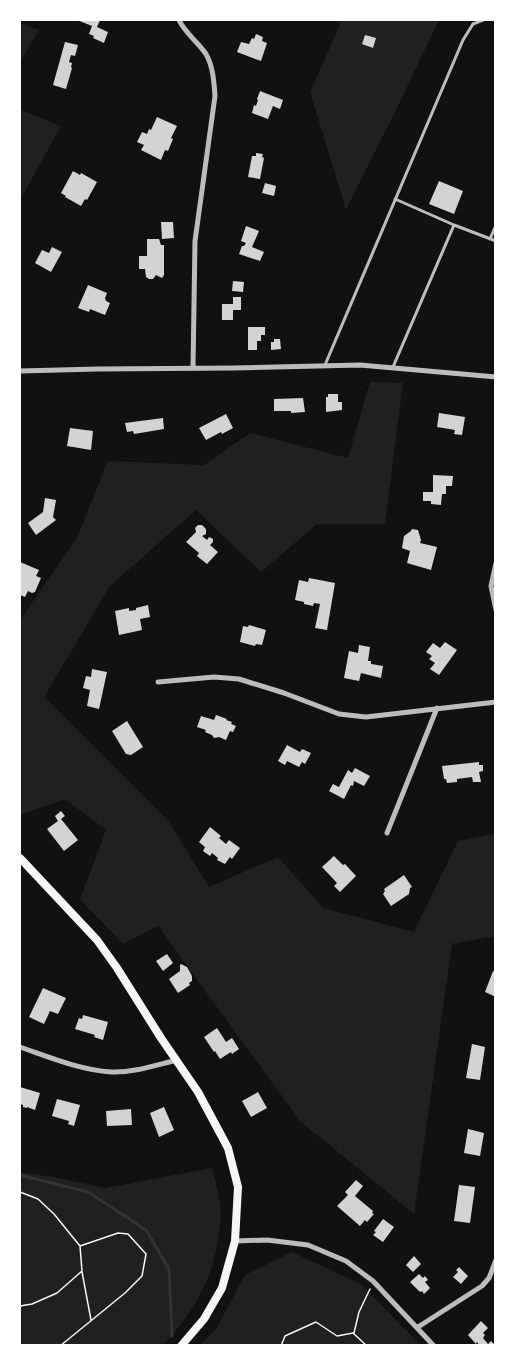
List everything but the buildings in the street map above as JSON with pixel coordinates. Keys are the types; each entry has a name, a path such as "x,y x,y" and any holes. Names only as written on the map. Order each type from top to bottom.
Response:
{"main road":[{"path":"20,858 97,940 198,1092 228,1148 238,1187 235,1241 222,1288 204,1319 181,1346"}],"street":[{"path":"179,20 206,55 214,76 215,96 195,241 193,368"},
{"path":"20,371 360,364 495,376"},
{"path":"495,563 491,586 495,610"},
{"path":"158,682 214,676 239,679 339,714 366,717 495,702"},
{"path":"387,832 437,708"},
{"path":"20,1047 85,1068 113,1072 177,1060"},
{"path":"235,1241 267,1240 308,1245 346,1261 374,1281 434,1346"},
{"path":"418,1327 482,1286 489,1278 495,1260"}],"lane":[{"path":"325,364 462,40 473,24 483,20"},
{"path":"395,199 495,241"},
{"path":"393,367 454,225"},
{"path":"490,239 495,225"}],"path":[{"path":"20,1192 38,1199 54,1214 80,1246 91,1320"},
{"path":"60,1346 125,1293 142,1276 146,1254 128,1234 118,1233 80,1246"},
{"path":"20,1306 32,1304 57,1293 82,1271"},
{"path":"353,1334 359,1312 374,1281"},
{"path":"280,1346 285,1336 316,1322 337,1336 353,1334 367,1346"}],"shaded area":[{"path":"342,20 439,20 346,209 310,92"},
{"path":"20,23 39,30 20,62"},
{"path":"20,110 61,126 20,200"},
{"path":"370,382 403,383 385,524 317,524 261,572 196,510 110,586 44,697 169,822 209,887 278,857 323,908 414,932 458,841 495,834 495,936 452,944 414,1214 300,1121 158,926 123,944 80,899 106,830 65,799 20,815 20,620 78,536 108,461 204,465 250,433 348,458"},
{"path":"212,1168 221,1214 214,1259 206,1284 193,1307 161,1346 20,1346 20,1172 105,1188"},
{"path":"292,1252 361,1284 420,1345 199,1346 216,1329 245,1275"}],"waterway":[{"path":"20,1175 88,1192 146,1230 169,1269 172,1336"}]}
